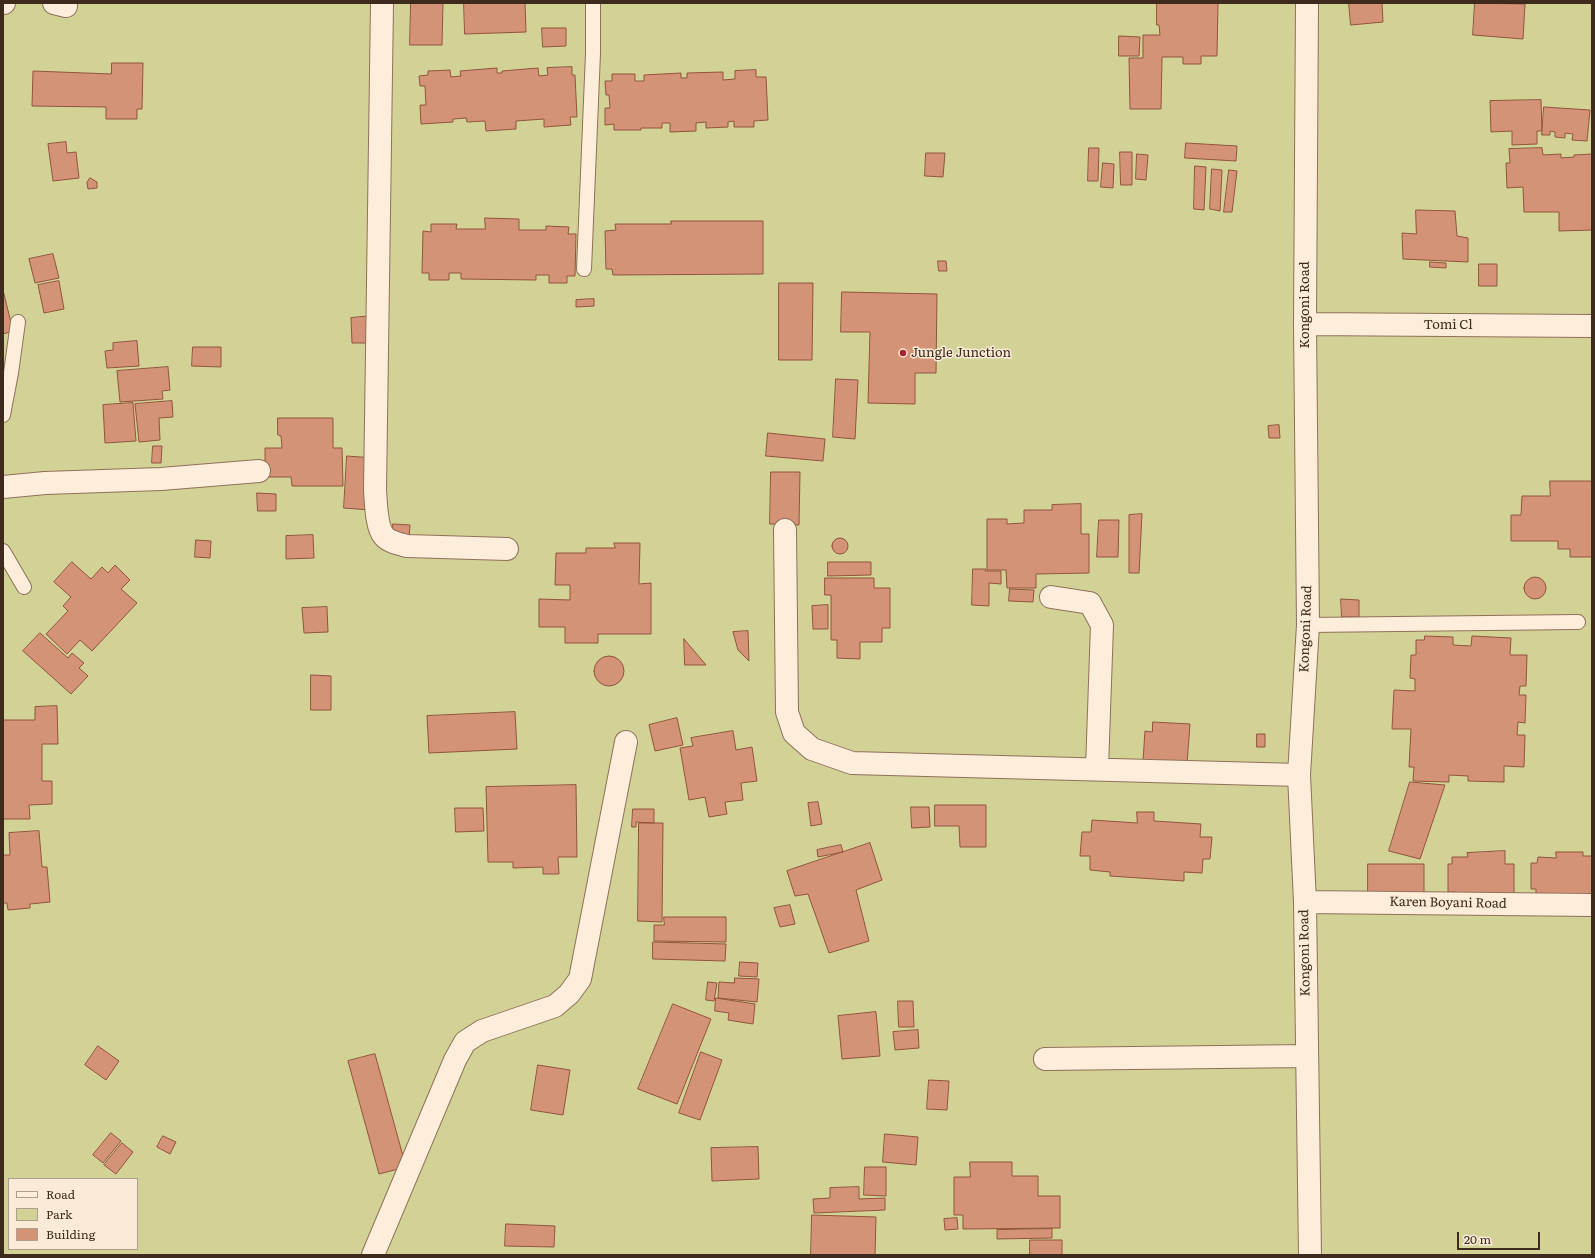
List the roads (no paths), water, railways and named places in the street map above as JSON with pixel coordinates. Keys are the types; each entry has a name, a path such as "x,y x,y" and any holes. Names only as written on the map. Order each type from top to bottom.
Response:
{"street":[{"path":"382,3 375,490 379,525 383,536 391,541 407,546 507,549"},
{"name":"Kongoni Road","path":"1307,3 1305,324 1308,625 1299,775 1305,902 1310,1255"},
{"name":"Tomi Cl","path":"1305,324 1592,326"},
{"path":"3,487 45,483 161,480 259,471"},
{"path":"785,530 787,712 794,732 812,749 852,763 1299,775"},
{"path":"1052,597 1090,603 1102,625 1097,769"},
{"path":"373,1255 455,1060 465,1042 482,1031 555,1006 569,994 580,979 587,952 626,742"},
{"name":"Karen Boyani Road","path":"1305,902 1592,905"},
{"path":"1045,1059 1307,1056"}],"lane":[{"path":"584,269 593,53 593,3"},
{"path":"3,414 11,373 18,322"},
{"path":"3,552 24,587"},
{"path":"1308,625 1578,622"}],"place":[{"name":"Jungle Junction","path":"903,353"}]}
